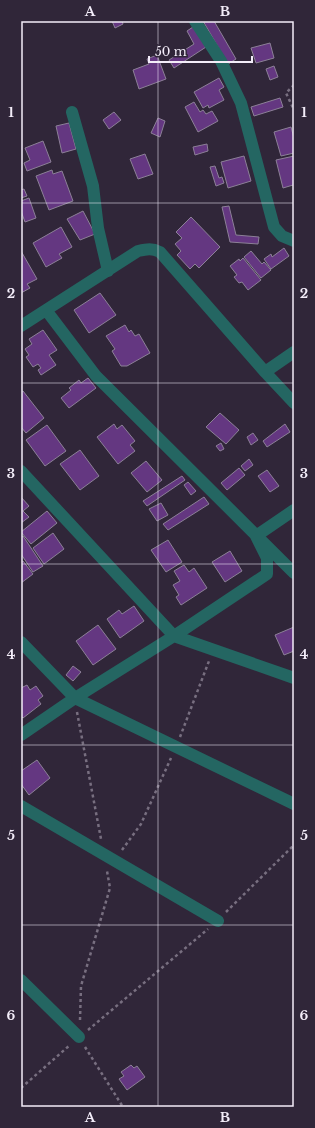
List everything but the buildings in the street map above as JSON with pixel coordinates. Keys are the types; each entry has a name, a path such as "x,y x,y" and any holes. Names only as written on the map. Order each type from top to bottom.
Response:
{"street":[{"path":"195,21 221,61 241,104 274,227 282,236 294,241"},
{"path":"72,112 93,186 98,228 108,271"},
{"path":"21,326 138,251 148,248 155,249 160,252 294,403"},
{"path":"46,310 96,376 294,573"},
{"path":"265,372 294,352"},
{"path":"21,471 174,636 294,678"},
{"path":"256,536 294,510"},
{"path":"21,735 75,698 174,636 267,574 267,558 256,536"},
{"path":"21,642 75,698 294,804"},
{"path":"21,806 218,921"},
{"path":"21,980 79,1037"}],"path":[{"path":"294,85 286,93 294,110"},
{"path":"75,698 110,888 81,986 79,1037 123,1107"},
{"path":"21,1088 79,1037 218,921 294,845"}]}
